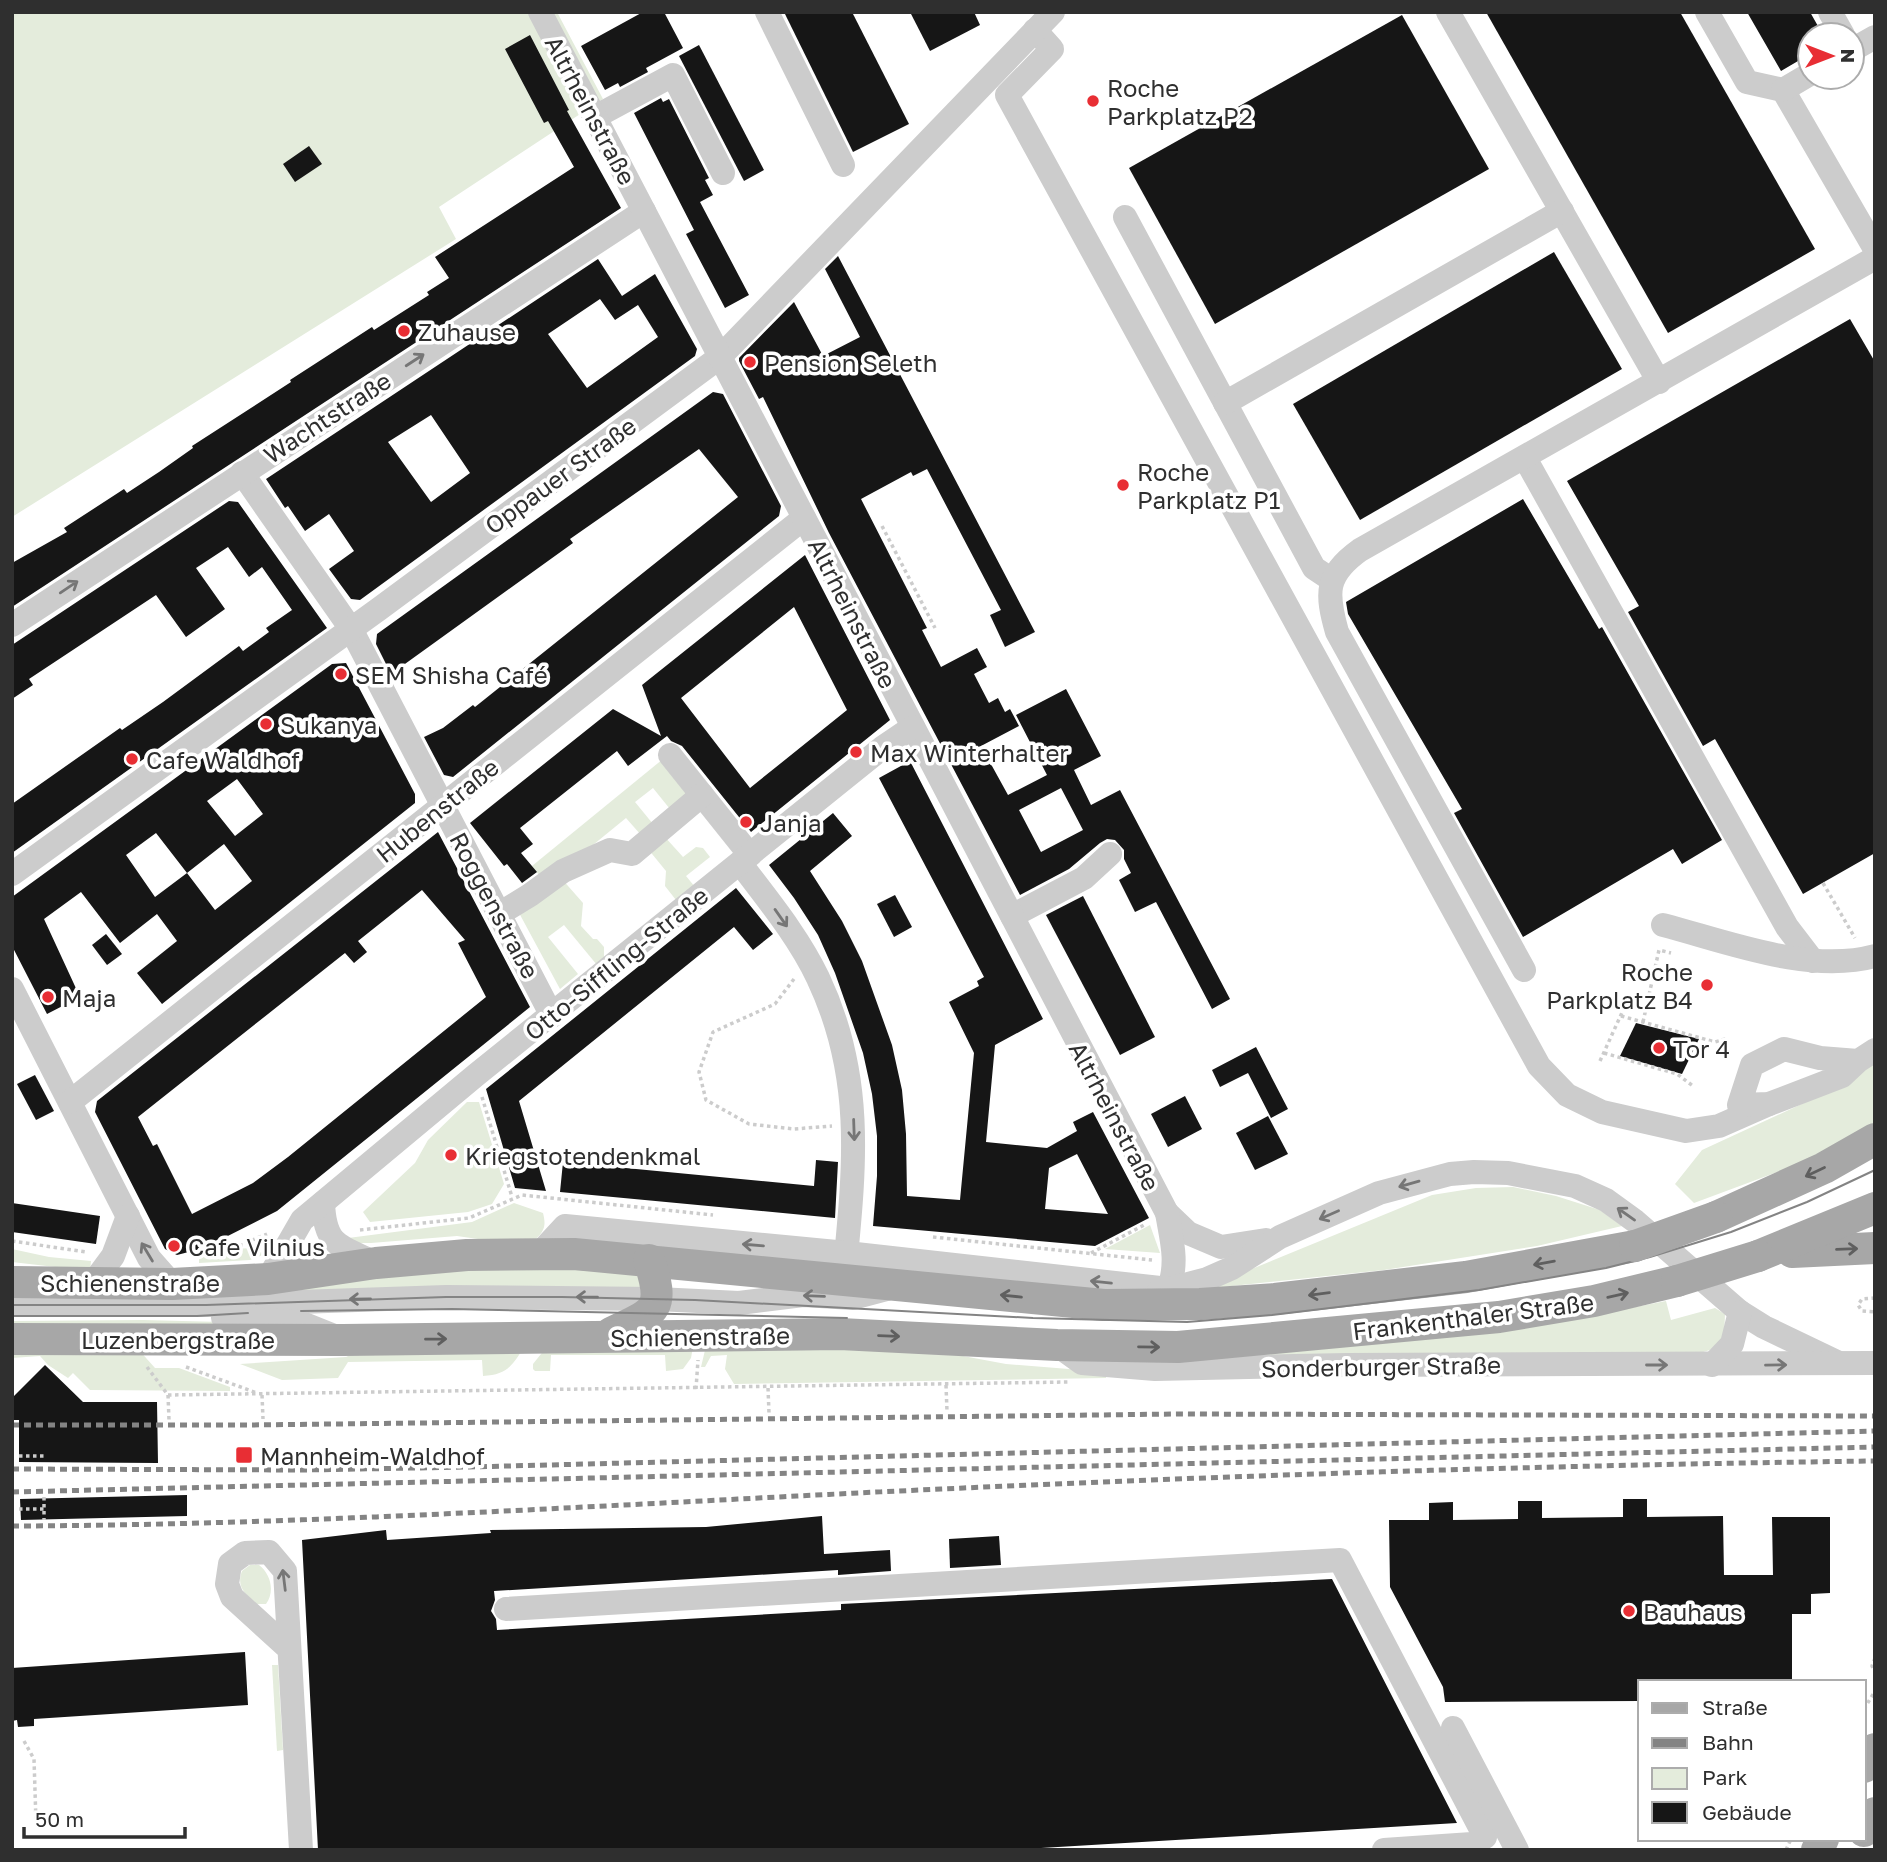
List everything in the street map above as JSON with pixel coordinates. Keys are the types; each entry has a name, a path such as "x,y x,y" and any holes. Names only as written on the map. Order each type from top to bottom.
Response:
{"main road":[{"name":"Frankenthaler Straße","path":"1104,1305 1200,1304 1302,1296 1466,1277 1635,1246 1716,1217 1824,1168 1875,1139"},
{"name":"Frankenthaler Straße","path":"1056,1345 1178,1347 1499,1317 1594,1301 1677,1281 1764,1254 1875,1208"},
{"path":"1764,1254 1875,1248"},
{"name":"Schienenstraße","path":"12,1282 172,1284 268,1279 376,1263 467,1255 539,1254 649,1260 846,1254 905,1285 1104,1305"},
{"path":"604,1337 651,1312 657,1298 657,1284 649,1260"},
{"name":"Schienenstraße","path":"343,1340 841,1334 1056,1345"},
{"name":"Luzenbergstraße","path":"12,1339 343,1340"}],"street":[{"name":"Altrheinstraße","path":"540,12 1167,1213 1175,1260 1175,1271 1169,1289"},
{"path":"766,12 843,165"},
{"path":"1448,12 1659,382"},
{"path":"1707,12 1747,82 1783,90 1796,82"},
{"path":"1037,29 1052,49 1007,95 1539,1066 1567,1095 1602,1112 1686,1131 1719,1126 1842,1076 1866,1055"},
{"name":"Oppauer Straße","path":"12,874 720,357 1037,29"},
{"path":"595,117 673,75 723,173"},
{"path":"1783,90 1875,249"},
{"name":"Wachtstraße","path":"12,625 644,211"},
{"path":"1226,403 1562,211"},
{"path":"1125,217 1314,568 1332,580"},
{"path":"1524,970 1337,632 1330,606 1332,580 1342,563 1360,550 1875,258"},
{"path":"1525,458 1787,927 1813,961"},
{"name":"Roggenstraße","path":"242,473 351,629 552,1016"},
{"name":"Hubenstraße","path":"71,1102 804,518"},
{"name":"Otto-Siffling-Straße","path":"268,1279 302,1220 476,1075 882,748 913,727"},
{"path":"670,755 702,795 809,961 838,1033 848,1073 854,1129 854,1163 846,1254"},
{"path":"499,914 563,870 610,850 632,854 702,795"},
{"path":"1012,916 1084,878 1110,854"},
{"path":"1663,925 1789,958 1813,961 1871,957"},
{"path":"12,989 149,1258 172,1284"},
{"path":"1769,1104 1739,1105 1752,1065 1784,1049 1820,1058 1866,1055"},
{"name":"Sonderburger Straße","path":"1207,1279 1232,1268 1280,1237 1379,1193 1425,1180 1474,1172 1508,1173 1575,1186 1606,1200 1635,1221 1741,1311 1764,1327 1841,1364"},
{"path":"323,1203 324,1224 329,1236 338,1245 376,1263"},
{"name":"Altrheinstraße","path":"1167,1213 1188,1233 1212,1244"},
{"path":"93,1283 113,1256 128,1216"},
{"name":"Schienenstraße","path":"539,1254 565,1226 1169,1289"},
{"name":"Sonderburger Straße","path":"1212,1244 1221,1247 1234,1246 1280,1237"},
{"name":"Schienenstraße","path":"1104,1305 1207,1279"},
{"path":"12,1305 206,1305 446,1297 657,1298 739,1303 803,1295 853,1298 905,1285"},
{"path":"1712,1365 1732,1344 1741,1311"},
{"path":"12,1317 197,1316 299,1322 343,1340"},
{"name":"Sonderburger Straße","path":"1056,1345 1082,1363 1155,1369 1347,1364 1875,1363"},
{"path":"506,1609 1340,1560 1485,1837 1472,1844 1384,1850"},
{"path":"288,1648 301,1850"},
{"path":"1453,1728 1517,1850"}],"path":[{"path":"882,526 935,628"},
{"path":"1823,883 1871,957"},
{"path":"1643,1022 1659,950 1685,957 1693,933"},
{"path":"809,961 775,1004 713,1032 699,1072 706,1100 749,1124 794,1129 823,1125 854,1129"},
{"path":"1600,1061 1625,1006"},
{"path":"1621,1016 1715,1042 1728,1038"},
{"path":"1604,1054 1677,1074 1693,1087"},
{"path":"476,1075 513,1198"},
{"path":"329,1236 356,1230 469,1218 522,1195 717,1215"},
{"path":"1089,1253 1167,1213"},
{"path":"929,1237 1175,1260"},
{"path":"12,1241 113,1256"},
{"path":"149,1258 177,1258 242,1245 289,1244"},
{"path":"1875,1298 1861,1299 1858,1306 1861,1311 1875,1312"},
{"path":"157,1364 145,1364 168,1395 169,1420"},
{"path":"179,1364 262,1395"},
{"path":"168,1395 1081,1382"},
{"path":"946,1385 947,1412"},
{"path":"768,1388 769,1413"},
{"path":"262,1395 263,1419"},
{"path":"19,1456 44,1456"},
{"path":"44,1497 44,1520"},
{"path":"19,1509 44,1509"},
{"path":"1875,1658 1871,1666 1875,1671"},
{"path":"24,1741 34,1759 36,1822"}],"green space":[{"path":"12,12 557,12 603,99 439,207 456,239 12,517"},
{"path":"663,759 694,798 674,814 653,788 635,802 653,824 641,835 626,818 577,858 542,879 532,866"},
{"path":"664,836 683,857 696,847 703,848 710,857 686,876 695,887 676,900 665,886 666,871 648,849"},
{"path":"561,878 583,903 581,926 604,947 604,959 597,965 564,925 548,937 578,974 560,989 518,911"},
{"path":"1875,1063 1875,1124 1818,1157 1694,1203 1675,1184 1702,1150 1806,1102"},
{"path":"467,1102 479,1102 504,1184 492,1204 468,1212 370,1222 363,1212 415,1163 428,1140"},
{"path":"1513,1187 1556,1196 1600,1210 1622,1226 1537,1246 1384,1270 1203,1289 1432,1195 1476,1188"},
{"path":"514,1203 543,1213 544,1227 536,1239 485,1240 457,1236 356,1243 348,1238 472,1222"},
{"path":"1150,1225 1160,1253 1105,1249"},
{"path":"253,1248 265,1254 250,1260 199,1263 199,1257 232,1249"},
{"path":"12,1249 49,1257 91,1261 90,1271 12,1262"},
{"path":"536,1264 636,1274 642,1283 643,1293 162,1294 393,1272"},
{"path":"1666,1301 1671,1320 1715,1308 1725,1314 1724,1339 1710,1350 1693,1355 1225,1357 1569,1320"},
{"path":"12,1321 222,1322 222,1328 12,1327"},
{"path":"706,1346 920,1348 1006,1364 1106,1372 1106,1378 734,1384 725,1369 727,1355 711,1356 705,1367 701,1367"},
{"path":"693,1347 691,1358 683,1369 666,1371 665,1355 551,1355 550,1371 533,1369 533,1364 545,1349"},
{"path":"138,1349 155,1368 179,1368 230,1387 230,1391 90,1390 73,1373 68,1378 48,1365 40,1356 12,1358 12,1350"},
{"path":"523,1349 507,1369 483,1376 482,1360 348,1362 338,1378 282,1380 240,1364 346,1357 361,1350"},
{"path":"250,1565 259,1565 269,1578 271,1589 266,1604 257,1604 241,1586 242,1571"},
{"path":"272,1665 278,1665 283,1750 277,1751"}],"building":[{"path":"643,12 664,12 683,48 646,68 648,72 620,87 618,83 605,90 581,46"},
{"path":"784,12 852,12 909,124 853,152"},
{"path":"910,12 974,12 980,25 930,51"},
{"path":"1486,12 1680,12 1815,249 1668,333"},
{"path":"1747,12 1810,12 1815,21 1796,21 1796,62 1781,71"},
{"path":"1402,15 1489,169 1215,324 1129,168"},
{"path":"530,35 569,110 567,111 621,208 12,607 12,563 67,532 64,528 124,489 127,493 193,448 192,446 372,327 374,330 429,295 427,292 449,278 435,257 574,167 548,121 544,123 505,49"},
{"path":"699,45 764,170 744,181 679,56"},
{"path":"661,98 663,102 669,99 709,178 705,180 713,195 700,202 749,295 725,308 686,234 694,230 634,113"},
{"path":"309,146 322,164 295,182 283,164"},
{"path":"1554,252 1622,369 1360,520 1293,404"},
{"path":"838,256 1035,632 1005,647 990,615 1001,610 927,469 913,476 911,472 861,499 927,628 922,630 941,667 977,648 987,667 974,674 989,703 998,698 1005,712 1010,709 1019,726 981,746 1008,795 1047,775 1016,715 1066,689 1101,756 1074,770 1091,805 1120,790 1230,999 1212,1009 1156,902 1135,912 1119,880 1131,873 1124,859 1124,850 1115,840 1107,839 1100,843 1069,869 1020,895 829,533 763,397 759,399 739,361 794,302 823,356 860,337 825,269","holes":["1061,788 1083,830 1041,852 1019,810"]},
{"path":"598,259 622,296 655,274 697,349 695,356 360,600 351,599 329,569 354,551 329,514 305,531 288,506 285,508 266,479","holes":["600,299 615,320 638,305 658,337 587,388 548,334","431,415 470,473 431,502 388,442"]},
{"path":"1850,319 1875,362 1875,853 1803,894 1715,739 1703,746 1628,612 1639,606 1567,481"},
{"path":"713,392 723,394 781,506 779,516 453,777 444,775 424,737 443,728 473,705 475,707 738,497 699,449 570,539 573,543 391,674 376,644 377,634"},
{"path":"1523,499 1599,629 1602,627 1722,840 1682,864 1673,849 1523,937 1454,813 1462,809 1348,614 1346,602"},
{"path":"229,501 238,502 327,628 12,853 12,804 120,728 122,730 163,702 239,646 243,651 269,632 266,628 292,610 262,567 249,577 228,547 196,568 225,609 186,637 156,595 29,679 33,685 12,699 12,645"},
{"path":"805,555 890,720 751,832 682,746 667,736 628,766 617,751 520,828 533,844 521,853 537,872 522,883 507,864 504,866 470,823 613,709 661,736 642,685","holes":["794,607 847,710 750,788 681,698"]},
{"path":"346,663 415,794 415,803 162,1004 137,973 177,941 157,914 120,943 81,892 44,919 80,997 47,1014 12,946 12,897 332,664","holes":["237,779 263,814 235,836 207,801","156,833 187,873 155,897 126,855","224,844 252,881 215,910 187,873"]},
{"path":"910,761 1043,1019 995,1045 986,1142 1047,1148 1077,1131 1073,1122 1093,1112 1149,1218 1095,1246 873,1226 877,1136 863,1053 835,973 818,935 769,865 833,813 852,836 810,871 842,921 862,961 892,1045 902,1090 907,1196 960,1200 974,1053 949,1002 979,986 977,981 984,977 879,778","holes":["1077,1154 1108,1214 1045,1209 1049,1168"]},
{"path":"438,832 530,1007 277,1211 204,1248 177,1255 165,1249 95,1112 97,1101","holes":["422,890 465,940 458,943 486,997 253,1183 192,1214 157,1144 153,1146 138,1117 345,953 354,963 367,952 358,941"]},
{"path":"736,888 773,934 753,950 734,927 519,1101 546,1191 515,1188 486,1089"},
{"path":"895,895 912,927 894,937 877,904"},
{"path":"1083,896 1155,1037 1120,1055 1046,915"},
{"path":"106,934 122,954 107,965 92,945"},
{"name":"Tor 4","path":"1636,1023 1699,1039 1682,1074 1620,1056"},
{"path":"1256,1047 1288,1109 1271,1118 1248,1073 1220,1087 1212,1070"},
{"path":"35,1075 54,1111 36,1120 17,1084"},
{"path":"1185,1096 1202,1129 1168,1147 1151,1114"},
{"path":"1268,1116 1288,1154 1255,1170 1236,1133"},
{"path":"816,1160 838,1162 835,1218 560,1192 563,1162 814,1186"},
{"path":"12,1203 100,1216 96,1244 12,1232"},
{"path":"45,1365 83,1402 157,1402 158,1463 19,1462 19,1420 12,1420 12,1398"},
{"path":"187,1495 187,1516 21,1520 20,1499"},
{"path":"1623,1499 1647,1499 1647,1517 1723,1516 1724,1575 1773,1575 1772,1517 1830,1517 1830,1593 1811,1594 1811,1614 1792,1614 1792,1680 1638,1680 1638,1701 1445,1702 1443,1687 1390,1587 1389,1520 1429,1520 1429,1503 1453,1502 1453,1520 1518,1519 1518,1501 1542,1501 1542,1518 1623,1517"},
{"path":"822,1516 824,1554 890,1550 891,1571 838,1575 838,1570 494,1591 495,1600 491,1611 496,1619 497,1630 841,1610 841,1604 1332,1579 1457,1823 1009,1850 318,1850 302,1540 386,1530 387,1540 491,1533 490,1530 706,1527"},
{"path":"999,1536 1001,1565 950,1568 949,1539"},
{"path":"245,1652 248,1705 34,1719 34,1726 18,1727 17,1720 12,1721 12,1668"}],"tram line":[{"path":"12,1305 206,1305 446,1297 562,1297 695,1300 1033,1318 1187,1322 1272,1315 1479,1290 1606,1268 1731,1232 1807,1202 1875,1170"},
{"path":"301,1311 452,1309 847,1318"},
{"path":"12,1316 197,1316 248,1313"}],"railway":[{"path":"12,1425 248,1425 1178,1414 1875,1416"},
{"path":"12,1469 305,1470 469,1467 1875,1431"},
{"path":"12,1492 1875,1447"},
{"path":"12,1526 353,1518 1278,1475 1875,1461"}],"place":[{"name":"Roche Parkplatz P2","path":"1093,101"},
{"name":"Zuhause","path":"404,331"},
{"name":"Pension Seleth","path":"750,362"},
{"name":"Roche Parkplatz P1","path":"1123,485"},
{"name":"SEM Shisha Café","path":"341,674"},
{"name":"Sukanya","path":"266,724"},
{"name":"Max Winterhalter","path":"856,752"},
{"name":"Cafe Waldhof","path":"132,759"},
{"name":"Janja","path":"746,822"},
{"name":"Roche Parkplatz B4","path":"1707,985"},
{"name":"Maja","path":"48,997"},
{"name":"Tor 4","path":"1659,1048"},
{"name":"Kriegstotendenkmal","path":"451,1155"},
{"name":"Cafe Vilnius","path":"174,1246"},
{"name":"Mannheim-Waldhof","path":"244,1455"},
{"name":"Bauhaus","path":"1629,1611"}]}
